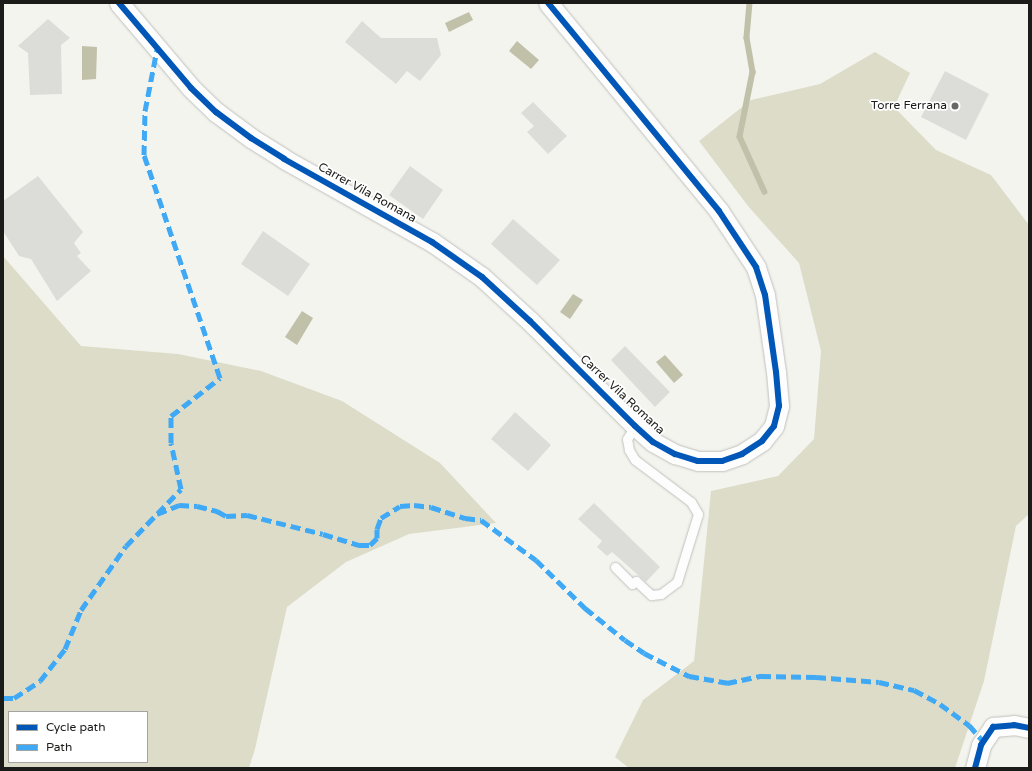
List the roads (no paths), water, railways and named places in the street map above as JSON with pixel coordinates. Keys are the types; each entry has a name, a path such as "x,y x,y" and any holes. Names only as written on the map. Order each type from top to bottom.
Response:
{"street":[{"name":"Carrer Vila Romana","path":"119,3 191,88 216,112 251,138 284,159 432,242 482,278 530,321 634,426 653,442 676,454 698,461 722,461 742,454 762,441 774,426 779,406 776,372 765,295 756,267 718,211 548,3"},
{"path":"975,768 981,745 993,727 1014,725 1029,728"}],"lane":[{"path":"615,567 632,584 636,582 651,595 661,594 677,582 698,514 690,502 635,460 629,450 627,439 634,426"}],"waterway":[{"path":"750,3 747,38 753,72 740,137 765,192"}],"place":[{"name":"Torre Ferrana","path":"955,106"}]}
